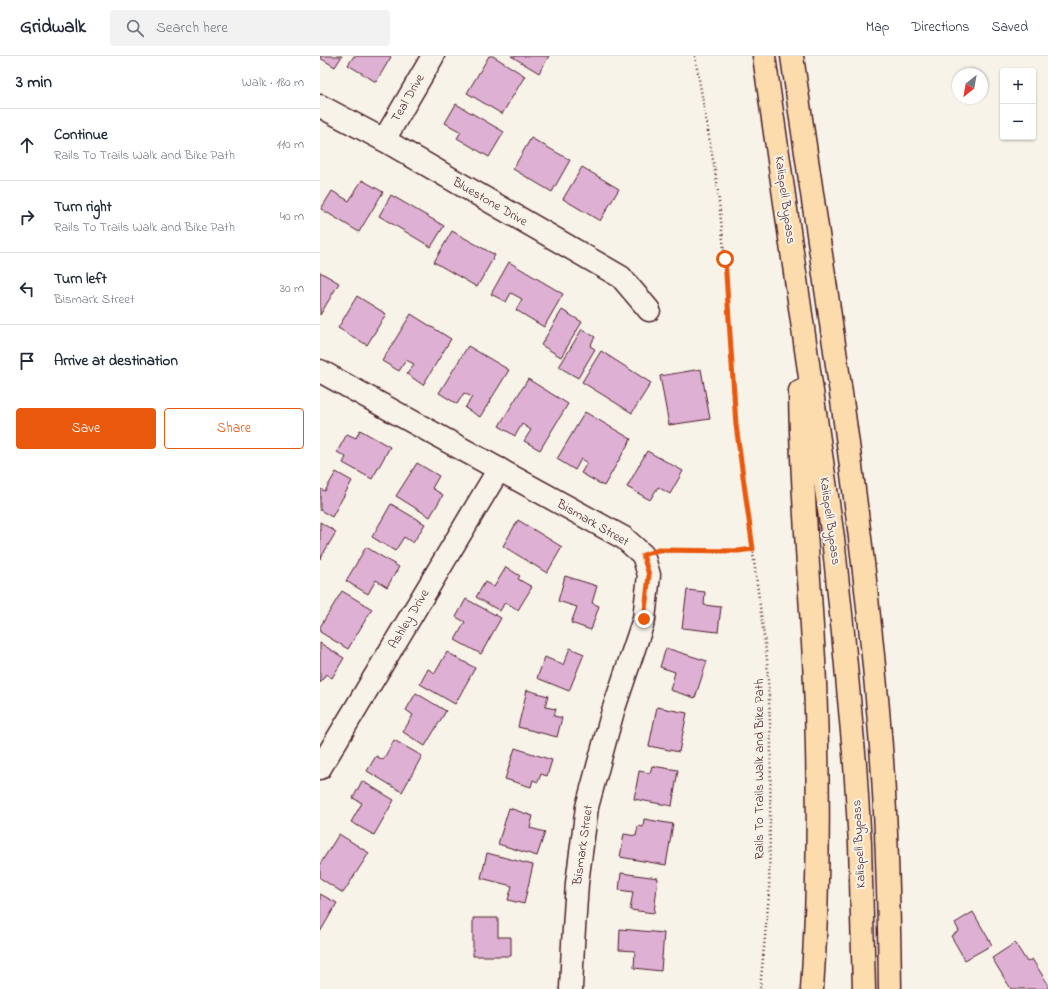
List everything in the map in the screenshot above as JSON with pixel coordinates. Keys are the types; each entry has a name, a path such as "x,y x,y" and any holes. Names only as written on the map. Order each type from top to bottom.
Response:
{"highway":[{"name":"Kalispell Bypass","path":"764,56 833,538 848,676 860,844 864,989"},
{"name":"Kalispell Bypass","path":"792,56 853,483 867,601 880,728 885,800 888,864 890,989"},
{"path":"801,316 800,367 802,453 814,666 818,778 816,908 812,989"}],"street":[{"name":"Teal Drive","path":"384,140 432,56"},
{"name":"Bluestone Drive","path":"320,106 384,140 621,277 649,310"},
{"name":"Bismark Street","path":"322,377 499,469 624,538 643,555 649,575 644,619 613,711 587,808 577,883 571,989"},
{"name":"Ashley Drive","path":"320,768 499,469"}],"path":[{"name":"Rails To Trails Walk and Bike Path","path":"695,56 718,183 725,259 736,425 767,659 771,744 769,896 760,989"},
{"path":"643,555 658,550 738,551 753,549"}],"building":[{"path":"320,56 342,56 335,67 320,58"},
{"path":"354,56 391,57 376,82 348,65"},
{"path":"489,56 493,56 525,76 502,114 467,93"},
{"path":"511,56 549,56 539,73"},
{"path":"456,104 504,132 489,157 457,138 461,132 445,123"},
{"path":"531,138 570,160 552,192 513,169"},
{"path":"582,167 619,189 600,221 563,199"},
{"path":"362,180 383,192 359,232 321,209 332,191 349,201"},
{"path":"391,195 444,226 431,247 379,216"},
{"path":"452,231 495,255 477,287 434,262"},
{"path":"509,262 563,294 544,327 516,310 522,299 511,293 506,302 491,294"},
{"path":"320,272 339,283 320,315"},
{"path":"357,296 386,314 367,345 338,328"},
{"path":"562,310 582,322 561,357 541,345"},
{"path":"411,314 451,339 423,385 407,374 414,364 406,360 399,371 382,361"},
{"path":"582,329 595,337 590,346 595,349 578,378 559,367"},
{"path":"468,346 509,370 480,417 465,408 472,397 464,393 457,404 439,393"},
{"path":"601,351 651,383 632,413 582,382"},
{"path":"701,369 710,419 669,425 660,376"},
{"path":"528,379 568,404 540,450 524,441 531,430 522,424 515,436 499,426"},
{"path":"585,412 631,439 604,486 581,473 587,463 581,459 575,470 557,459"},
{"path":"360,430 390,447 372,479 343,463 346,457 337,452 347,434 356,438"},
{"path":"647,451 683,471 670,494 658,487 650,500 627,487"},
{"path":"417,463 439,476 432,488 443,495 430,517 396,496"},
{"path":"336,472 352,481 332,517 320,510 320,489 325,491"},
{"path":"391,504 425,524 413,543 404,537 395,551 372,537"},
{"path":"518,520 562,547 547,573 503,546"},
{"path":"320,522 336,532 320,559"},
{"path":"366,547 399,567 387,587 376,580 368,594 346,581"},
{"path":"506,567 520,576 518,579 532,587 518,610 505,602 500,611 476,597 485,582 494,587"},
{"path":"565,576 597,586 592,603 599,606 591,630 571,623 577,607 558,601"},
{"path":"687,590 705,592 704,605 721,607 718,632 682,628"},
{"path":"342,591 372,609 348,649 320,632 320,627"},
{"path":"466,599 501,618 481,654 455,640 465,622 456,617"},
{"path":"320,643 344,658 332,678 326,674 320,683"},
{"path":"570,648 584,654 569,691 537,678 545,657 563,665"},
{"path":"666,648 707,661 695,698 670,690 675,672 660,667"},
{"path":"447,652 475,668 455,704 420,684 428,669 435,673"},
{"path":"527,690 548,696 545,707 556,709 554,716 562,718 557,737 518,727"},
{"path":"416,693 446,711 425,746 403,732 413,715 406,710"},
{"path":"657,707 687,713 679,752 649,746"},
{"path":"394,740 422,756 402,792 367,771 376,756 383,760"},
{"path":"515,748 552,760 547,776 541,774 538,782 533,780 531,787 505,779"},
{"path":"652,766 678,770 672,806 634,799 639,771 650,773"},
{"path":"362,781 394,800 374,835 351,822 362,803 353,798"},
{"path":"509,808 533,816 530,828 545,832 537,856 498,844"},
{"path":"644,819 673,824 666,865 620,857 624,834 636,836 638,826 643,827"},
{"path":"339,834 369,853 343,893 320,878 320,864"},
{"path":"487,853 533,865 524,904 508,900 512,886 481,878"},
{"path":"621,873 658,878 654,913 630,910 633,892 619,890"},
{"path":"320,894 337,903 320,932"},
{"path":"973,912 992,945 965,960 951,936 959,931 955,923"},
{"path":"473,918 498,918 498,937 511,937 511,956 473,956"},
{"path":"620,929 664,933 661,971 634,968 635,951 619,950"},
{"path":"1015,943 1027,962 1032,959 1048,984 1048,989 1011,989 992,958"}],"route":[{"path":"644,619 649,575 643,555 658,550 738,551 753,549 736,425 725,259"}]}
